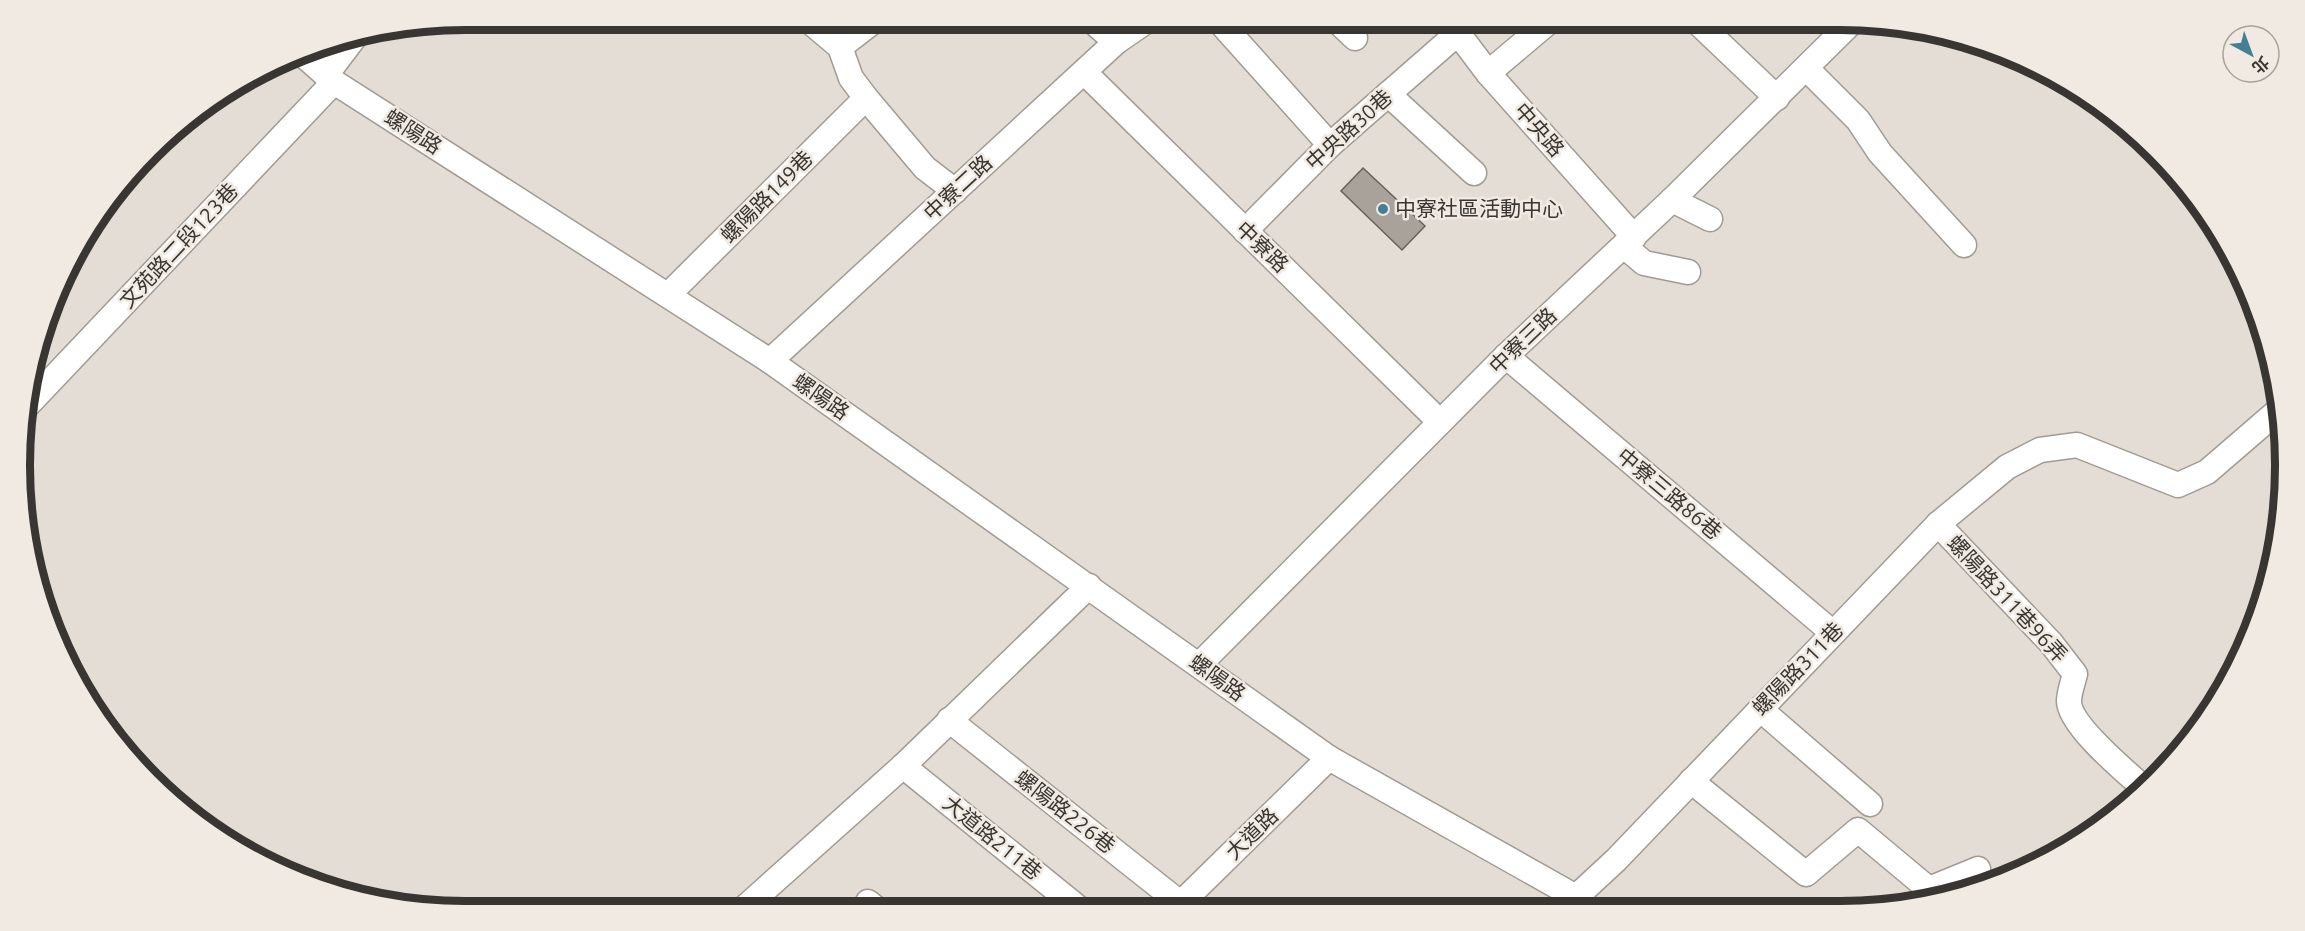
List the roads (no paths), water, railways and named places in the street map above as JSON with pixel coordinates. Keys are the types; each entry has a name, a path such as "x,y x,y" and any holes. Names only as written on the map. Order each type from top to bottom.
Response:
{"street":[{"path":"820,30 840,47 851,78 866,98 925,168 955,191"},
{"path":"840,47 862,30"},
{"path":"1102,30 1116,42"},
{"name":"中寮二路","path":"770,361 1116,42 1133,30"},
{"path":"1227,30 1330,145"},
{"path":"1346,30 1355,38"},
{"name":"中央路30巷","path":"1245,231 1330,145 1388,94 1449,30"},
{"name":"中央路","path":"1456,30 1488,73 1629,241 1644,263 1688,272"},
{"path":"1488,73 1539,30"},
{"path":"1706,30 1777,98"},
{"name":"中寮三路","path":"1199,664 1506,356 1672,200 1844,30"},
{"name":"文苑路二段123巷","path":"36,396 330,79 349,46"},
{"name":"螺陽路","path":"308,60 330,79 770,361 1329,758"},
{"path":"1806,68 1858,120 1880,153 1964,244"},
{"name":"中寮路","path":"1084,72 1440,422"},
{"path":"1388,94 1474,173"},
{"name":"螺陽路149巷","path":"668,295 866,98"},
{"path":"1672,200 1710,219"},
{"name":"中寮三路86巷","path":"1506,356 1833,633"},
{"name":"螺陽路311巷","path":"1585,901 1616,860 1938,524 2007,467 2040,450 2077,445 2178,485 2207,472 2272,416"},
{"name":"螺陽路311巷96弄","path":"1938,524 2051,643 2075,674 2069,702 2073,716 2106,754 2138,782"},
{"path":"752,901 903,766 1089,586"},
{"path":"1760,709 1870,804"},
{"name":"螺陽路226巷","path":"949,720 1171,901"},
{"name":"螺陽路311巷","path":"1329,758 1580,901"},
{"name":"大道路","path":"1182,901 1329,758"},
{"name":"大道路211巷","path":"903,766 1070,901"},
{"path":"1691,781 1806,874 1858,830 1931,891"},
{"path":"1941,889 1978,869"}],"place":[{"name":"中寮社區活動中心","path":"1383,209"}]}
